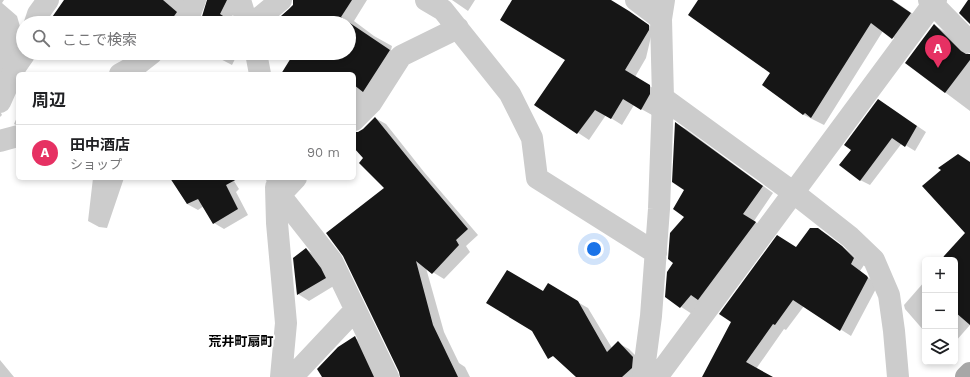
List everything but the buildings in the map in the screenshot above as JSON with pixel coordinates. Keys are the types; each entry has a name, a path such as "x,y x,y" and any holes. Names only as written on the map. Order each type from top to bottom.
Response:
{"main road":[{"path":"966,377 970,373"}],"street":[{"path":"37,16 48,0"},
{"path":"189,16 195,0"},
{"path":"240,0 245,16"},
{"path":"262,16 281,0"},
{"path":"426,0 442,10 510,94 532,138 537,178 656,253"},
{"path":"636,0 662,10 663,98 659,209 644,377"},
{"path":"658,377 933,1 970,42"},
{"path":"356,118 371,103 401,56 461,32"},
{"path":"0,102 20,60"},
{"path":"124,72 143,60"},
{"path":"257,60 260,72"},
{"path":"663,98 794,193 850,237 874,260 889,295 898,377"},
{"path":"0,141 16,137"},
{"path":"277,184 290,180"},
{"path":"277,184 332,261 388,377"},
{"path":"277,184 277,223 286,323 281,377"},
{"path":"292,377 356,310"}],"place":[{"name":"田中酒店","path":"938,68"}],"district":[{"name":"荒井町扇町","path":"241,341"}]}
